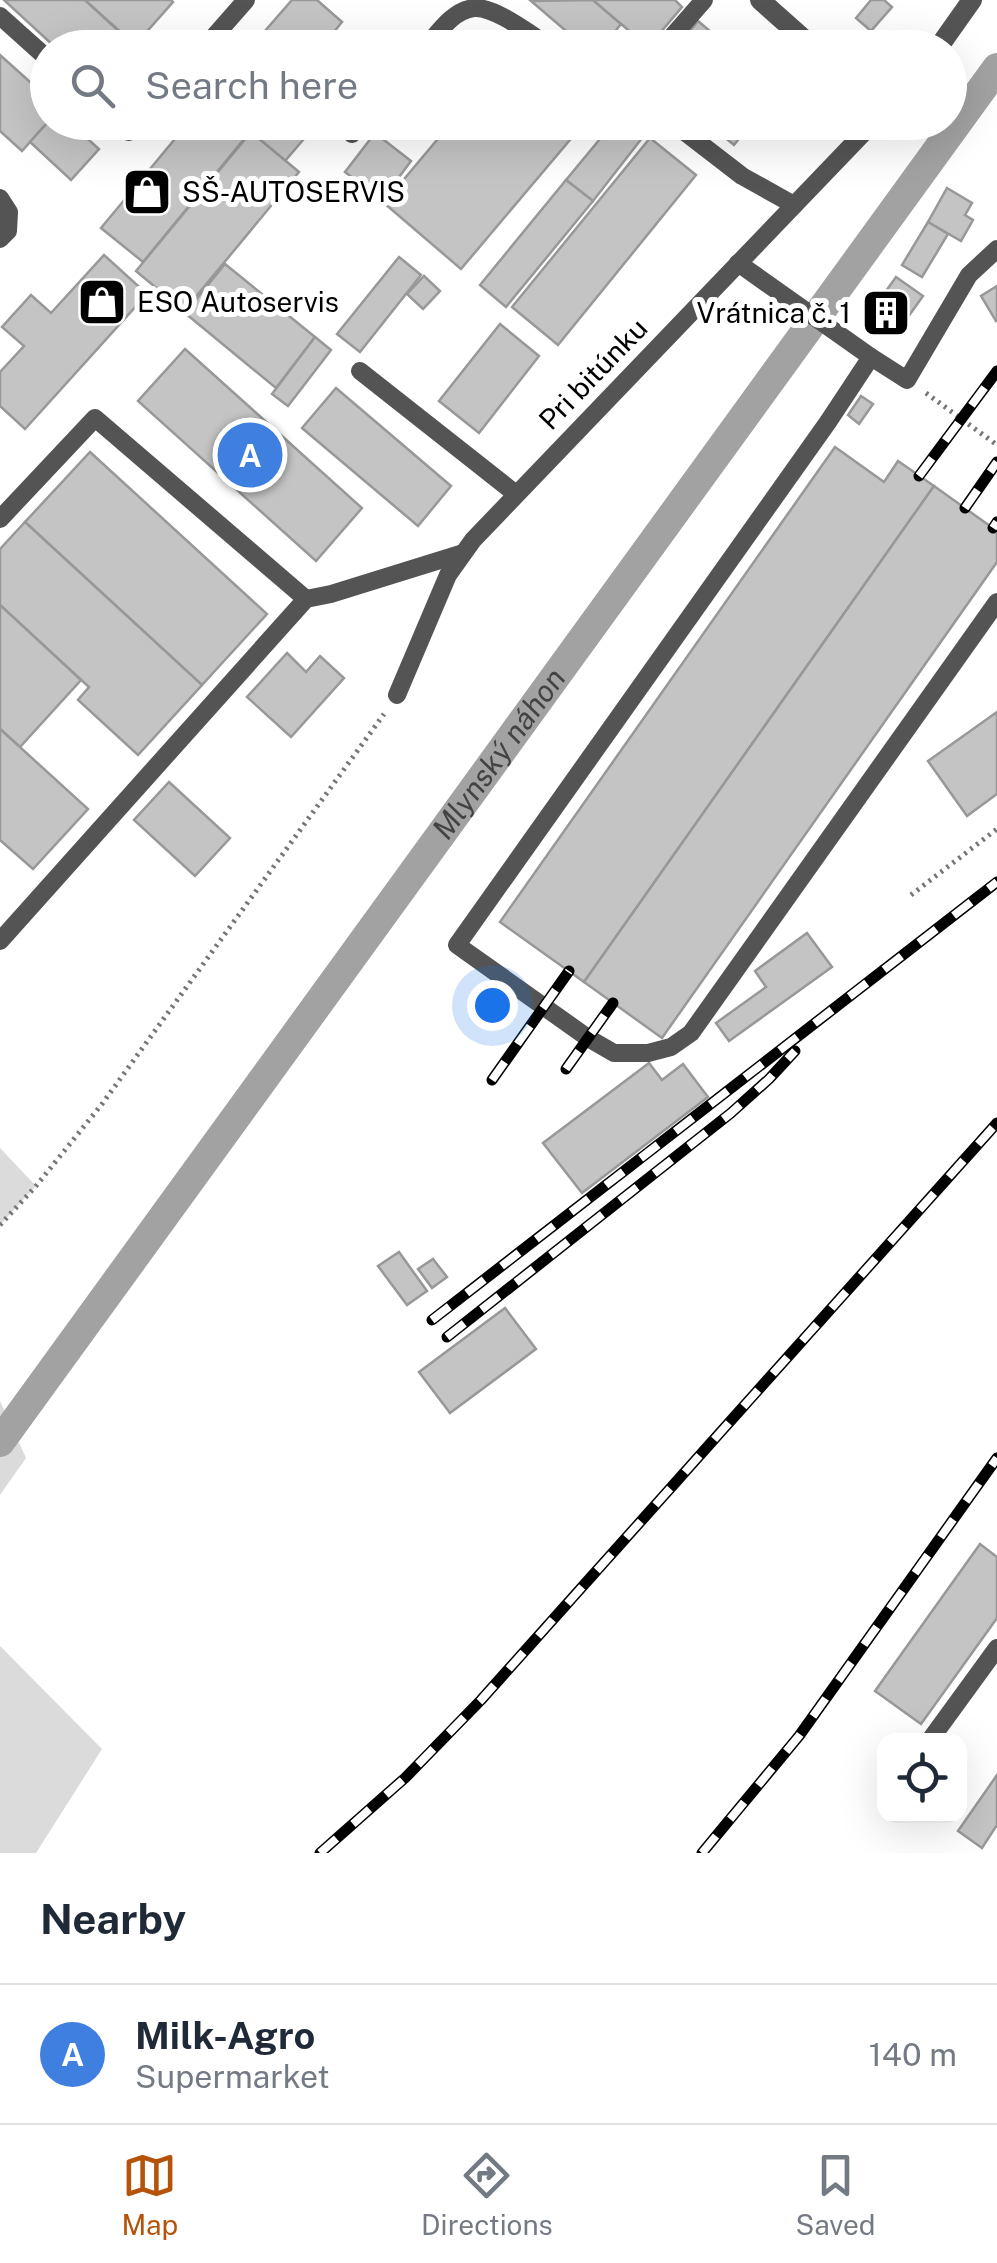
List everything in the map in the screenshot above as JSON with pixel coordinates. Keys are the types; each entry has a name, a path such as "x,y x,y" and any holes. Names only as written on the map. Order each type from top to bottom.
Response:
{"street":[{"path":"951,30 972,0"},
{"path":"771,4 796,30"}],"lane":[{"path":"220,30 246,0"},
{"path":"678,30 704,0"},
{"path":"442,30 456,16 472,8 484,9 523,30"},
{"path":"0,16 30,43"},
{"path":"695,140 742,176 794,205"},
{"name":"Pri bitúnku","path":"397,695 448,575 472,540 857,140"},
{"path":"0,198 8,212 8,231 0,239"},
{"path":"738,263 907,380 970,275 997,249"},
{"path":"871,357 457,945 614,1054 672,1048 691,1033 997,602"},
{"path":"360,371 516,494"},
{"path":"0,519 95,418 306,599"},
{"path":"0,941 306,599 464,552"},
{"path":"935,1733 997,1648"}],"path":[{"path":"907,380 997,445"},
{"path":"0,1225 102,1104 397,695"},
{"path":"911,895 997,829"}],"shaded area":[{"path":"0,1148 36,1186 0,1225"},
{"path":"0,1401 26,1458 0,1495"},
{"path":"0,1646 102,1749 36,1853 0,1853"}],"building":[{"path":"4,0 85,0 118,30 36,30"},
{"path":"85,0 173,2 148,30 118,30"},
{"path":"292,0 317,0 342,22 336,30 266,30"},
{"path":"593,0 621,24 616,30 565,30 531,1"},
{"path":"593,0 675,0 682,7 662,30 628,30"},
{"path":"871,0 884,0 892,7 872,30 856,18"},
{"path":"698,21 709,30 691,30"},
{"path":"0,55 30,82 32,140 22,151 0,131"},
{"path":"89,140 99,149 71,180 30,142"},
{"path":"174,140 243,140 143,262 101,228"},
{"path":"244,140 261,140 299,172 184,311 136,271"},
{"path":"260,140 303,140 285,161"},
{"path":"370,140 384,140 411,161 382,200 345,172"},
{"path":"437,140 570,140 461,269 384,203"},
{"path":"599,140 641,140 593,201 566,180"},
{"path":"648,140 696,175 558,345 512,307"},
{"path":"566,180 593,201 506,307 480,285"},
{"path":"947,188 972,203 965,215 973,220 961,241 928,222"},
{"path":"928,222 948,234 922,277 902,265"},
{"path":"104,255 147,294 25,429 0,406 0,372 24,346 2,327 31,295 51,313"},
{"path":"399,257 421,275 360,352 337,334"},
{"path":"225,264 315,337 276,388 185,313"},
{"path":"424,276 440,291 423,309 407,294"},
{"path":"896,277 923,296 908,317 881,298"},
{"path":"997,286 997,320 996,321 981,296"},
{"name":"Vrátnica č. 1","path":"881,298 902,313 891,329 870,313"},
{"path":"500,324 539,356 479,433 439,401"},
{"path":"315,337 331,350 288,406 272,394"},
{"path":"185,349 362,508 316,561 138,401"},
{"path":"336,388 451,486 418,526 302,428"},
{"path":"861,396 873,404 859,424 848,415"},
{"path":"835,447 884,482 898,461 934,486 584,982 500,922"},
{"path":"90,452 267,614 202,685 25,522"},
{"path":"934,486 997,531 997,562 662,1038 584,982"},
{"path":"25,522 202,685 138,755 78,700 89,687 0,605 0,549"},
{"path":"0,605 81,680 20,747 0,729"},
{"path":"287,653 306,672 320,656 344,678 291,737 247,697"},
{"path":"997,712 997,794 967,816 928,761"},
{"path":"0,729 88,809 33,869 0,840"},
{"path":"169,782 230,838 195,876 134,820"},
{"path":"807,933 832,967 729,1041 716,1023 766,987 755,971"},
{"path":"649,1063 662,1080 683,1064 708,1097 582,1193 543,1143"},
{"path":"399,1252 427,1291 407,1305 378,1266"},
{"path":"433,1259 447,1277 432,1288 418,1269"},
{"path":"505,1308 536,1349 450,1413 419,1372"},
{"path":"980,1544 997,1557 997,1618 921,1724 875,1691"},
{"path":"997,1775 997,1825 982,1848 958,1831"}],"waterway":[{"name":"Mlynský náhon","path":"967,109 997,68"},
{"name":"Mlynský náhon","path":"0,1442 945,140"}],"railway":[{"path":"919,476 997,371"},
{"path":"965,508 997,462"},
{"path":"993,528 997,522"},
{"path":"432,1320 997,882"},
{"path":"492,1080 569,971"},
{"path":"566,1069 613,1003"},
{"path":"447,1337 731,1113 795,1051"},
{"path":"320,1853 405,1778 481,1700 997,1123"},
{"path":"702,1853 799,1736 997,1458"}],"place":[{"name":"SŠ-AUTOSERVIS","path":"147,192"},
{"name":"ESO Autoservis","path":"102,302"},
{"name":"Vrátnica č. 1","path":"886,313"},
{"name":"Milk-Agro","path":"250,455"}]}
